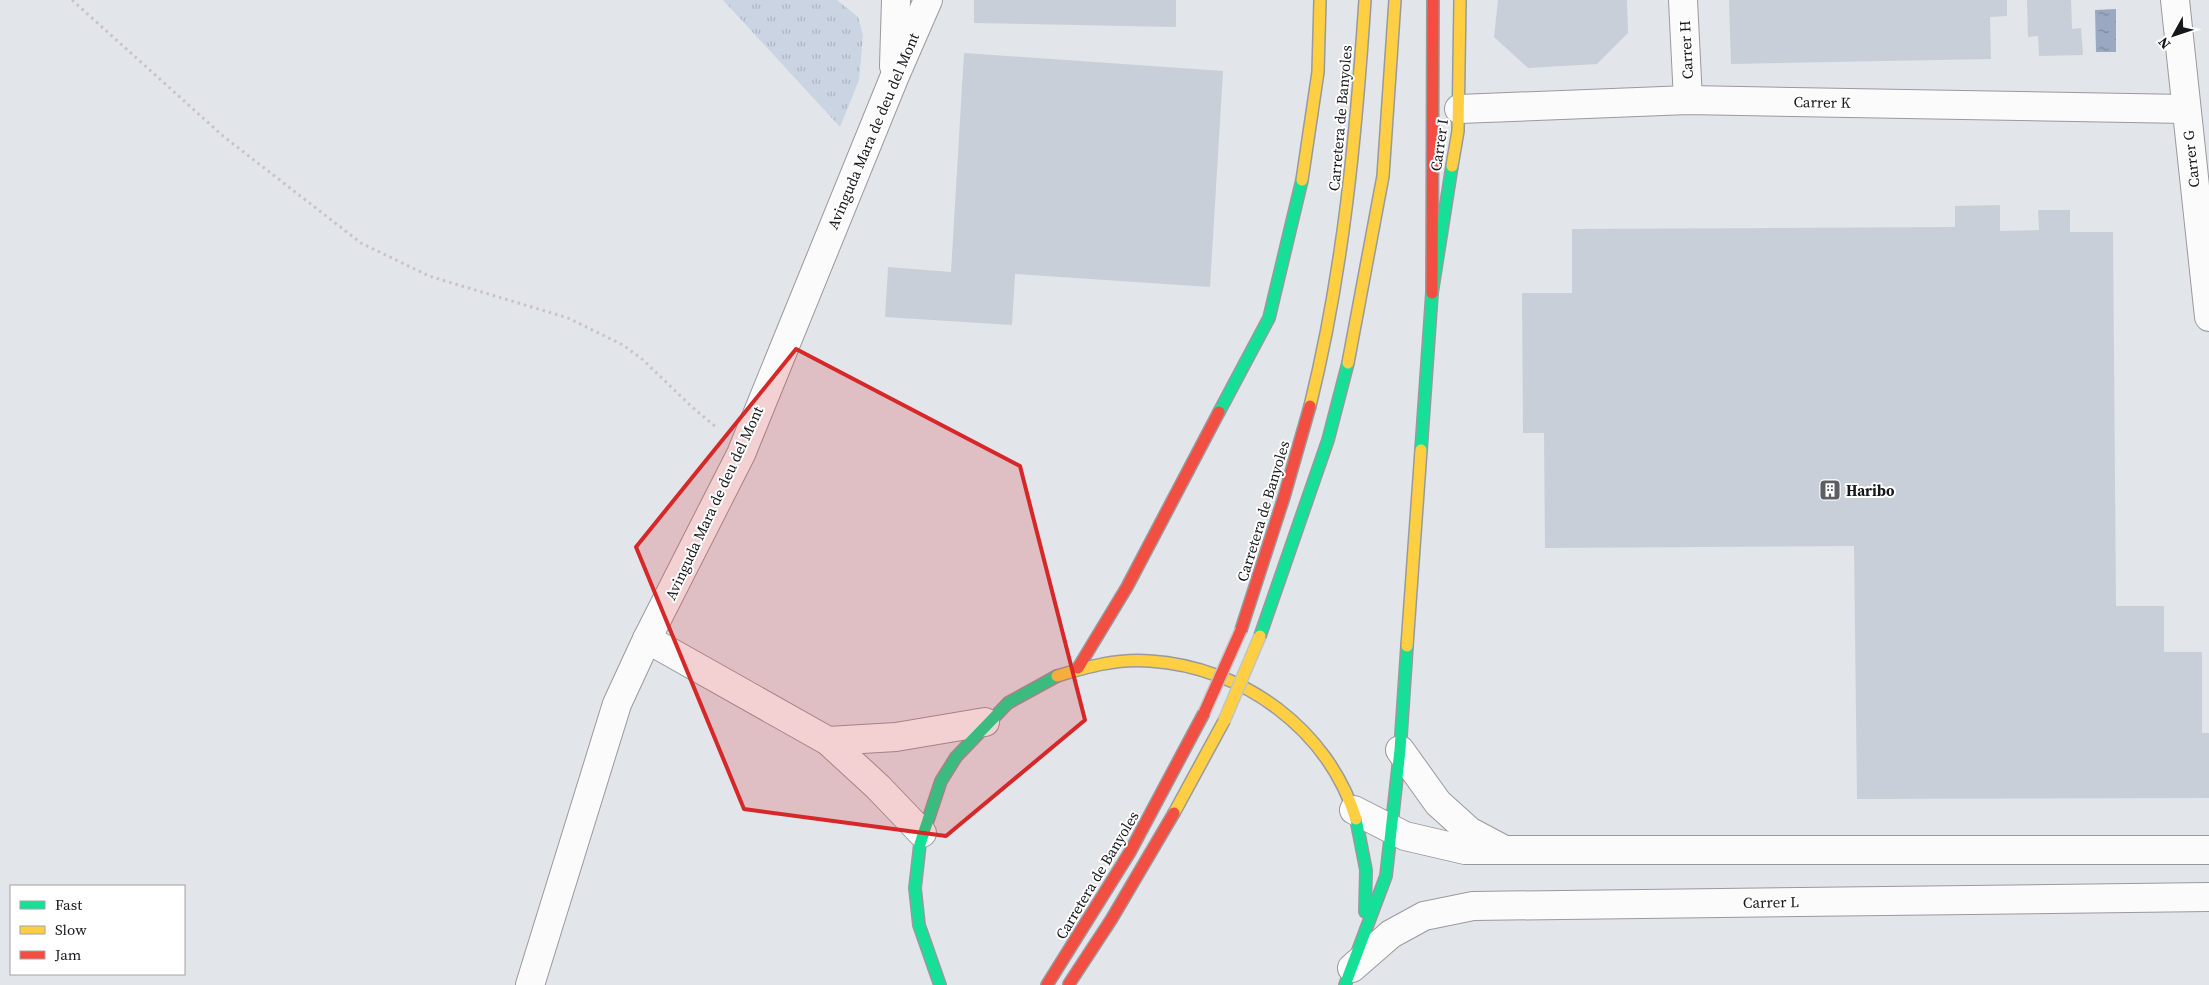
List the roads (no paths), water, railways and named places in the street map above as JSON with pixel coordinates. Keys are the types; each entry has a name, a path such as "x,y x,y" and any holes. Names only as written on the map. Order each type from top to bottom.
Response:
{"main road":[{"path":"1078,668 1127,587 1269,318 1302,182 1318,72 1320,0"},
{"name":"Carretera de Banyoles","path":"1047,985 1114,880 1165,793 1204,713 1241,630 1284,503 1307,416 1338,272 1358,108 1365,0"},
{"path":"1068,985 1136,882 1177,811 1224,721 1260,636 1328,440 1346,374 1383,176 1395,0"},
{"path":"1349,977 1363,934 1386,876 1400,750 1432,293 1432,0"},
{"name":"Carrer I","path":"1432,293 1458,131 1460,0"},
{"path":"940,985 923,942 915,888 922,833 945,772 985,722 1012,699 1044,681 1078,668 1120,660 1163,660 1204,668 1244,684 1280,707 1311,737 1336,771 1354,810 1365,851 1367,892 1363,934"}],"street":[{"path":"894,78 896,0"},
{"name":"Avinguda Mara de deu del Mont","path":"530,985 617,704 647,639 743,449 894,78 928,0"},
{"name":"Carrer H","path":"1683,0 1688,100"},
{"name":"Carrer G","path":"2175,0 2185,109 2209,317"},
{"name":"Carrer K","path":"1459,108 1688,100 2185,109"},
{"path":"647,639 828,741 878,787 922,833"},
{"path":"828,741 896,738 985,722"},
{"path":"1400,750 1438,803 1469,831 1507,851"},
{"path":"1354,810 1405,836 1465,850 2209,850"},
{"name":"Carrer L","path":"1349,977 1391,934 1424,916 1473,906 2209,897"}],"water":[{"path":"2116,9 2116,52 2096,52 2095,10"}],"place":[{"name":"Haribo","path":"1830,490"}]}
